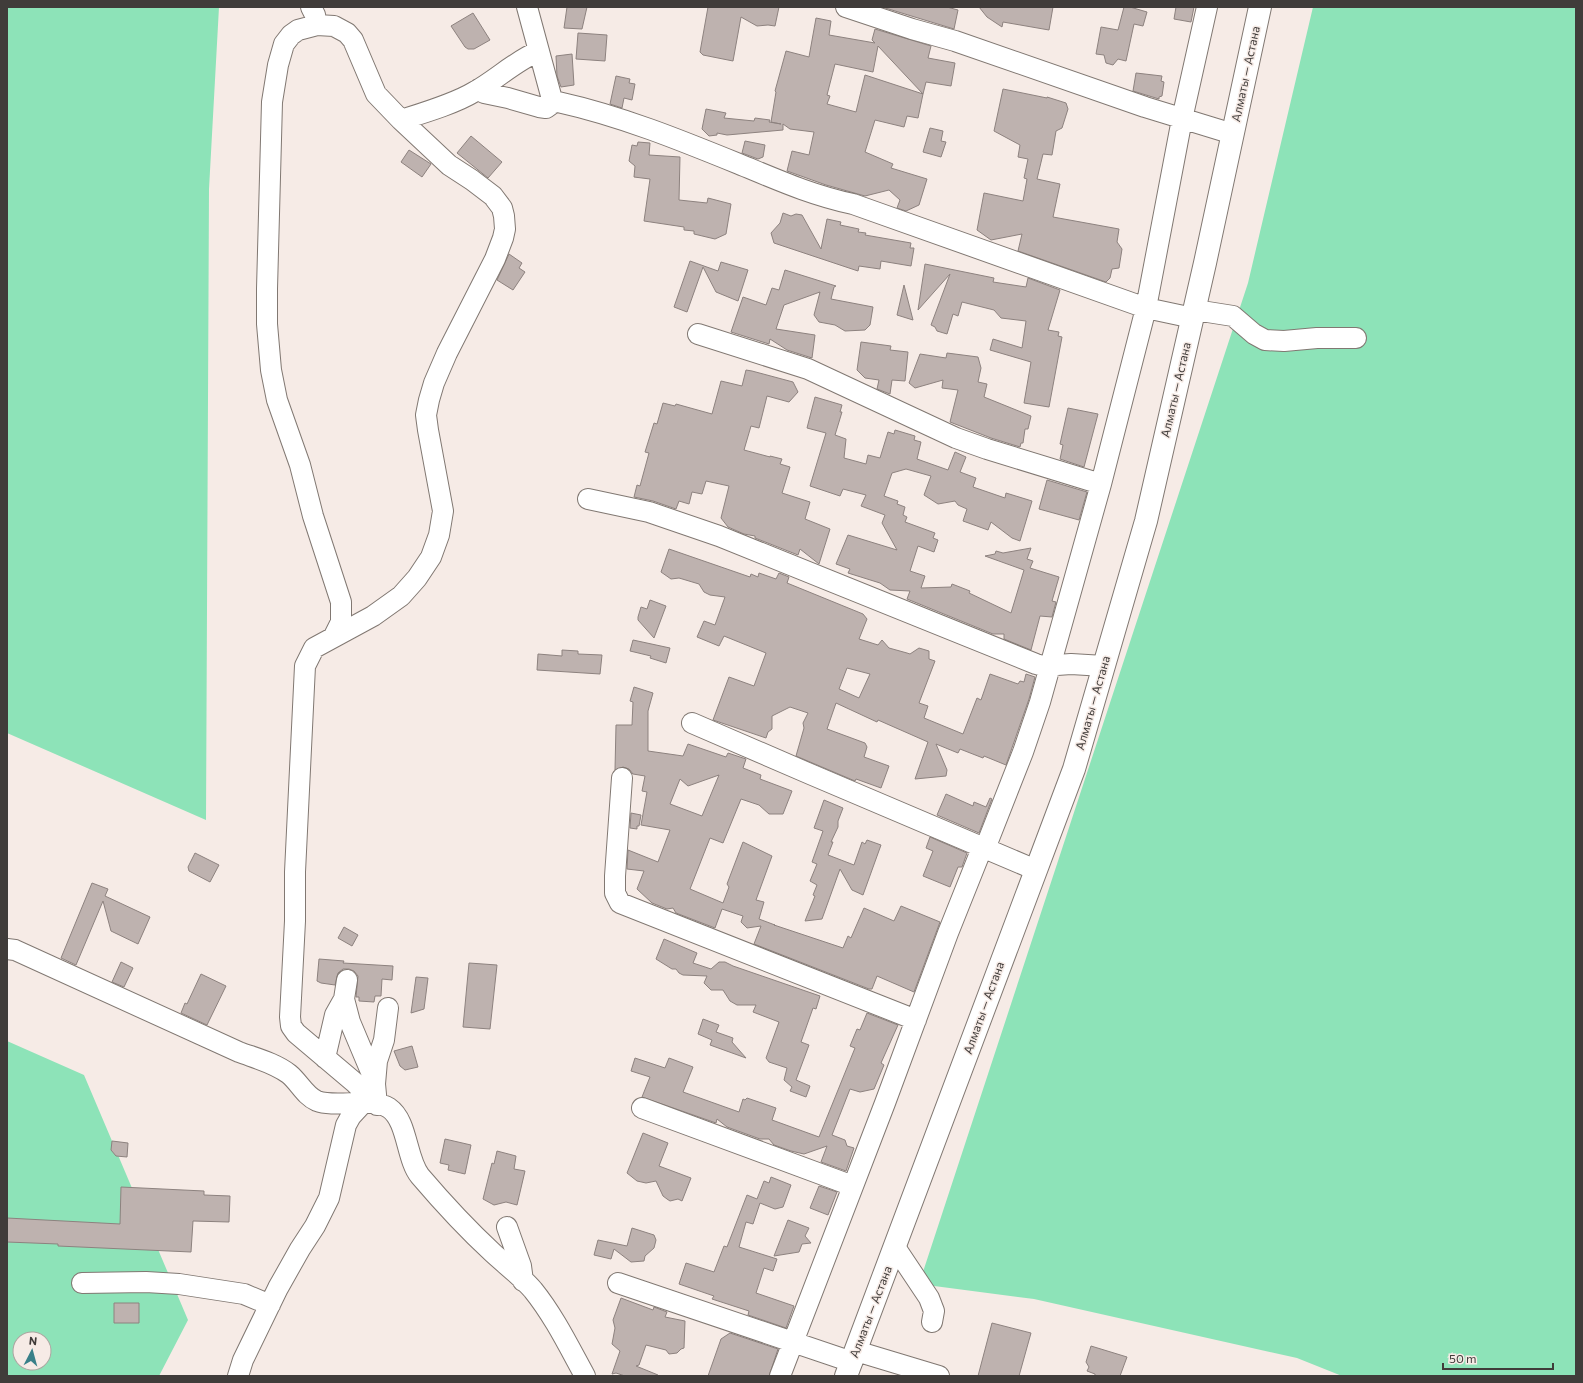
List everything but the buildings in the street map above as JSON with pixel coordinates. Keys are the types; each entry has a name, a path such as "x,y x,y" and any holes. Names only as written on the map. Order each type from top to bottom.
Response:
{"highway":[{"name":"Алматы — Астана","path":"851,1363 1074,769 1146,522 1194,314 1260,7"}],"street":[{"path":"527,7 553,103"},
{"path":"846,7 912,29 955,41 1092,90 1233,134"},
{"path":"780,1376 948,933 982,848 988,841 1023,752 1050,668 1101,484 1146,308 1182,119 1207,7"},
{"path":"334,636 341,622 341,602 313,516 300,465 277,400 271,370 267,324 266,288 272,102 278,65 284,44 291,35 314,16 347,33 353,40 376,94 401,120 449,165 493,196 502,208 505,229 495,259 447,353 434,383 429,400 426,415 443,511 439,535 431,557 417,578 401,596 373,616 314,648 305,666 295,872 296,921 290,1017 292,1026 296,1033 354,1082 370,1104"},
{"path":"401,120 458,99 479,89 526,57 539,51"},
{"path":"479,89 484,93 539,107 546,108 553,103 558,102 642,125 790,186 828,199 853,204 1146,308 1194,314 1233,316 1254,334 1265,340 1284,341 1317,338 1356,338"},
{"path":"698,334 808,369 956,438 1101,484"},
{"path":"588,499 649,512 719,536 1036,664 1050,668 1057,665 1071,664 1104,666"},
{"path":"692,723 1036,870"},
{"path":"622,778 615,876 615,893 620,903 916,1020"},
{"path":"7,949 15,950 239,1052 269,1063 288,1074 309,1096 318,1101 330,1103 370,1104 388,1108 393,1112 403,1129 417,1172 437,1196 475,1236 532,1289 554,1320 585,1376"},
{"path":"326,1058 335,1015 346,989 350,1022 375,1084"},
{"path":"238,1376 243,1360 270,1305 300,1249 315,1226 329,1198 346,1125 351,1116 370,1104 375,1084 377,1061 384,1040 388,1008"},
{"path":"642,1108 853,1186"},
{"path":"507,1227 521,1266 523,1281"},
{"path":"895,1247 929,1298 934,1311 932,1322"},
{"path":"82,1283 146,1282 179,1284 244,1294 270,1305"},
{"path":"618,1283 851,1363 939,1376"}],"green space":[{"path":"7,7 219,7 209,189 206,820 7,733"},
{"path":"1313,7 1576,7 1576,1376 1342,1376 1297,1358 1034,1299 919,1284 1248,283"},
{"path":"7,1041 84,1075 188,1320 159,1376 7,1376"}]}
